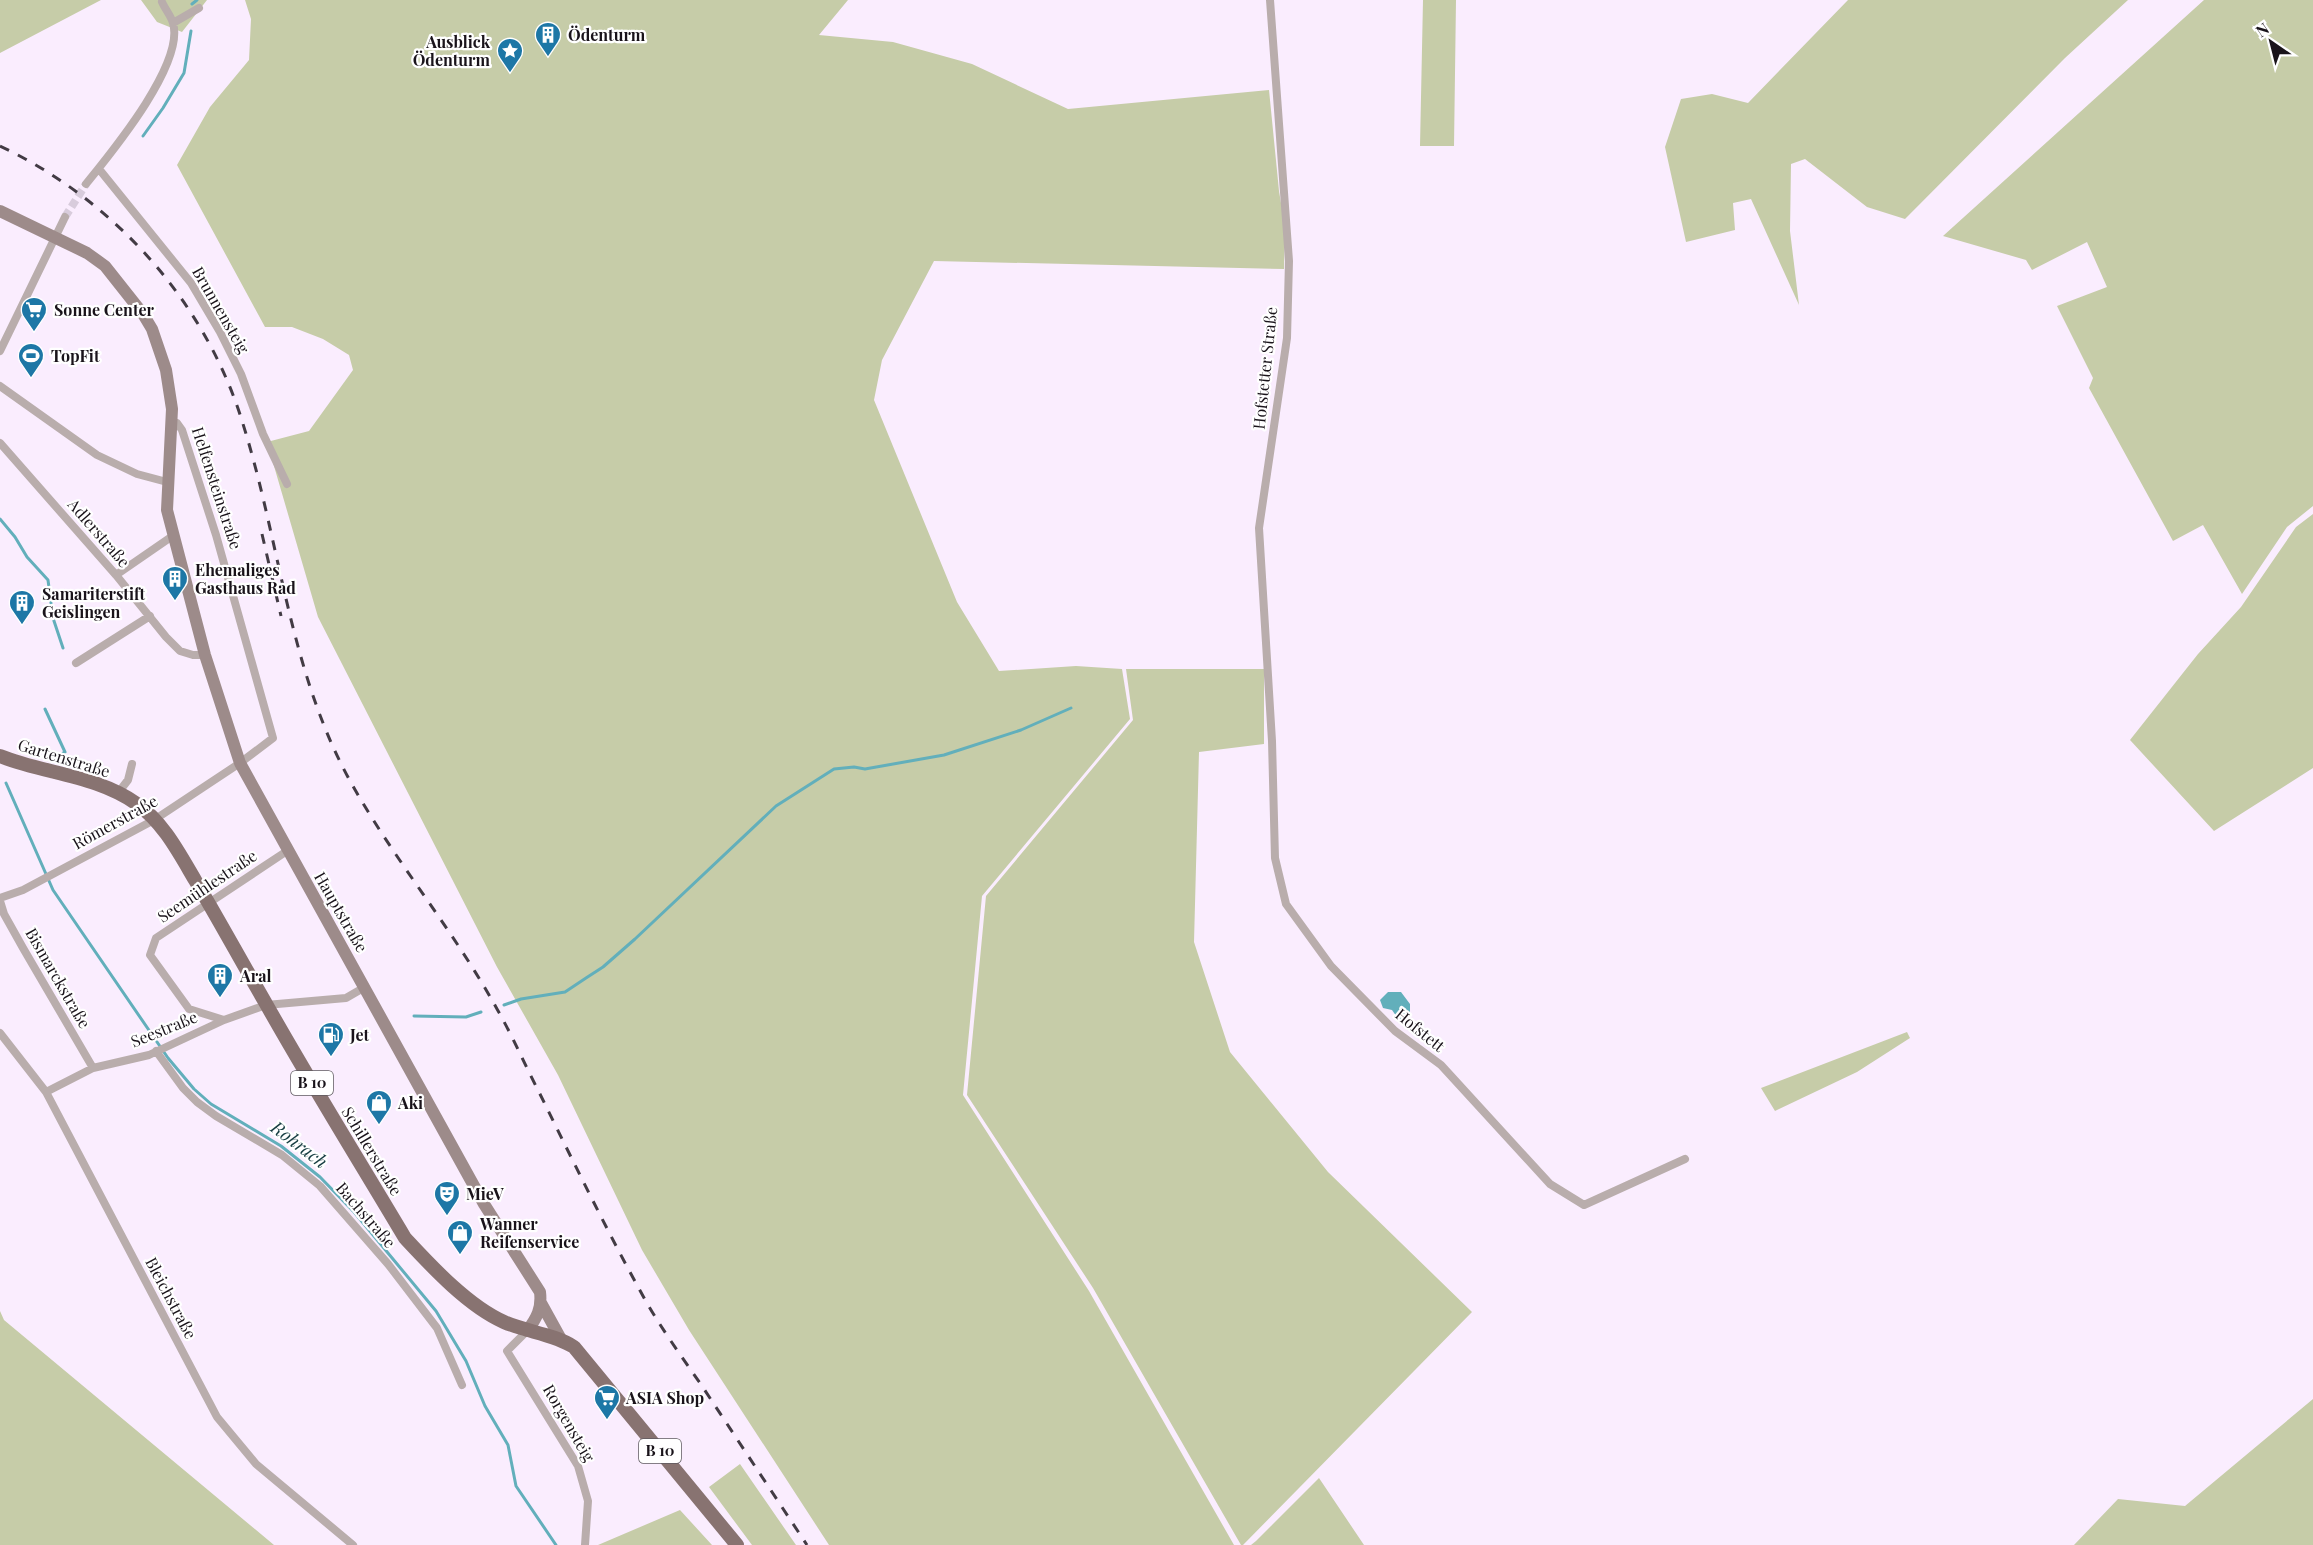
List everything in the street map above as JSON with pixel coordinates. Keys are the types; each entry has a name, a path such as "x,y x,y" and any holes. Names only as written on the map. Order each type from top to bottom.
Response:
{"main road":[{"name":"Gartenstraße","path":"0,756 23,765 97,784 118,793"},
{"name":"Schillerstraße","path":"118,793 138,805 170,840 405,1238 423,1258 483,1311 527,1331"},
{"name":"B 10","path":"527,1331 562,1341 574,1347 584,1357 630,1417 737,1545"}],"street":[{"name":"Hofstetter Straße","path":"1270,0 1289,261 1287,338 1259,528 1272,741"},
{"path":"86,184 125,135 167,63 174,43 173,23 162,2"},
{"path":"173,23 199,8"},
{"name":"Brunnensteig","path":"99,169 156,238 197,293 241,374 263,434 287,484"},
{"name":"Helfensteinstraße","path":"0,211 87,254 105,266 143,314 152,329 166,370 172,409 167,482"},
{"path":"0,351 65,217"},
{"path":"0,386 97,454 137,474 167,482"},
{"name":"Helfensteinstraße","path":"171,421 177,423 182,430 213,524 273,738 240,763"},
{"name":"Adlerstraße","path":"0,443 180,651 193,655 205,655"},
{"name":"Hauptstraße","path":"167,482 167,510 205,655 240,763 484,1204 540,1292 541,1303 562,1341"},
{"path":"116,575 174,535"},
{"path":"76,663 150,616"},
{"name":"Hofstett","path":"1272,741 1275,858 1286,904 1331,966 1395,1031 1441,1065 1550,1184 1584,1205 1685,1159"},
{"name":"Römerstraße","path":"0,900 154,820 240,763"},
{"path":"118,793 128,780 132,764"},
{"name":"Seemühlestraße","path":"225,1020 189,1009 150,955 156,938 287,850"},
{"name":"Bismarckstraße","path":"0,900 4,914 93,1068"},
{"name":"Seestraße","path":"46,1092 93,1068 157,1051 225,1020 266,1005 346,998 365,987"},
{"name":"Bleichstraße","path":"0,1034 46,1092 218,1417 256,1464 353,1545"},
{"name":"Bachstraße","path":"157,1051 168,1070 197,1102 295,1165 320,1186 347,1215 437,1328 462,1385"},
{"path":"527,1331 536,1319 541,1303"},
{"name":"Rorgensteig","path":"527,1331 507,1351 578,1466 588,1501 585,1545"}],"green space":[{"path":"0,0 101,0 0,53"},
{"path":"141,0 207,0 182,32 157,22"},
{"path":"245,0 848,0 819,35 893,42 972,64 1068,109 1269,90 1285,227 1284,269 934,261 882,360 874,400 957,602 999,671 1076,666 1122,669 1130,719 982,896 963,1095 1089,1291 1234,1545 829,1545 689,1330 642,1250 558,1075 497,967 318,617 267,442 309,431 353,370 349,355 323,339 292,327 265,327 177,165 210,107 249,60 251,19"},
{"path":"1423,0 1456,0 1454,146 1420,146"},
{"path":"1848,0 2128,0 2065,58 1905,219 1867,207 1805,159 1791,164 1790,231 1799,305 1751,199 1733,203 1735,230 1686,242 1665,147 1681,99 1712,94 1748,103"},
{"path":"2204,0 2313,0 2313,506 2287,527 2242,594 2203,525 2173,541 2089,388 2093,378 2057,306 2107,287 2087,242 2032,270 2026,260 1943,236"},
{"path":"2313,514 2313,768 2214,831 2130,740 2198,654 2241,607 2296,527"},
{"path":"1126,669 1264,669 1264,744 1199,752 1194,942 1230,1052 1328,1172 1472,1312 1243,1545 1093,1288 967,1095 986,896 1133,720"},
{"path":"1907,1032 1910,1038 1857,1072 1775,1111 1761,1088"},
{"path":"0,1311 4,1320 274,1545 0,1545"},
{"path":"2313,1399 2313,1545 2074,1545 2118,1499 2185,1506"},
{"path":"740,1464 796,1545 752,1545 709,1487"},
{"path":"1319,1478 1364,1545 1251,1545 1256,1541"},
{"path":"680,1510 712,1545 598,1545"}],"water":[{"path":"1388,992 1401,992 1410,1004 1410,1017 1399,1020 1392,1010 1383,1008 1380,1000"}],"waterway":[{"path":"192,4 197,0"},
{"path":"143,136 184,73 191,31"},
{"name":"Rohrach","path":"0,519 15,537 27,557 48,580 53,618 63,648"},
{"path":"504,1005 521,999 565,992 603,967 776,806 834,769 854,767 865,769 944,755 1021,730 1071,708"},
{"name":"Rohrach","path":"20,748 61,754 65,752 45,709"},
{"name":"Rohrach","path":"6,783 53,890 168,1058 194,1089 211,1104 281,1146 320,1177 354,1212 436,1311 466,1361 485,1406 508,1445 516,1486 556,1545"},
{"path":"414,1016 466,1017 481,1012"}],"tunnel":[{"path":"65,217 86,184"}],"railway":[{"path":"0,146 42,168 81,195 117,226 150,260 180,297 205,337 227,379 243,424 267,514 287,605 312,694 349,779 384,837 480,979 513,1039 602,1220 650,1308 807,1545"},
{"path":"262,534 281,616"}],"place":[{"name":"Ödenturm","path":"548,58"},
{"name":"Ausblick Ödenturm","path":"510,74"},
{"name":"Sonne Center","path":"34,333"},
{"name":"TopFit","path":"31,379"},
{"name":"Ehemaliges Gasthaus Rad","path":"175,602"},
{"name":"Samariterstift Geislingen","path":"22,626"},
{"name":"Aral","path":"220,999"},
{"name":"Jet","path":"331,1058"},
{"name":"Aki","path":"379,1126"},
{"name":"MieV","path":"447,1217"},
{"name":"Wanner Reifenservice","path":"460,1256"},
{"name":"ASIA Shop","path":"607,1421"}]}
